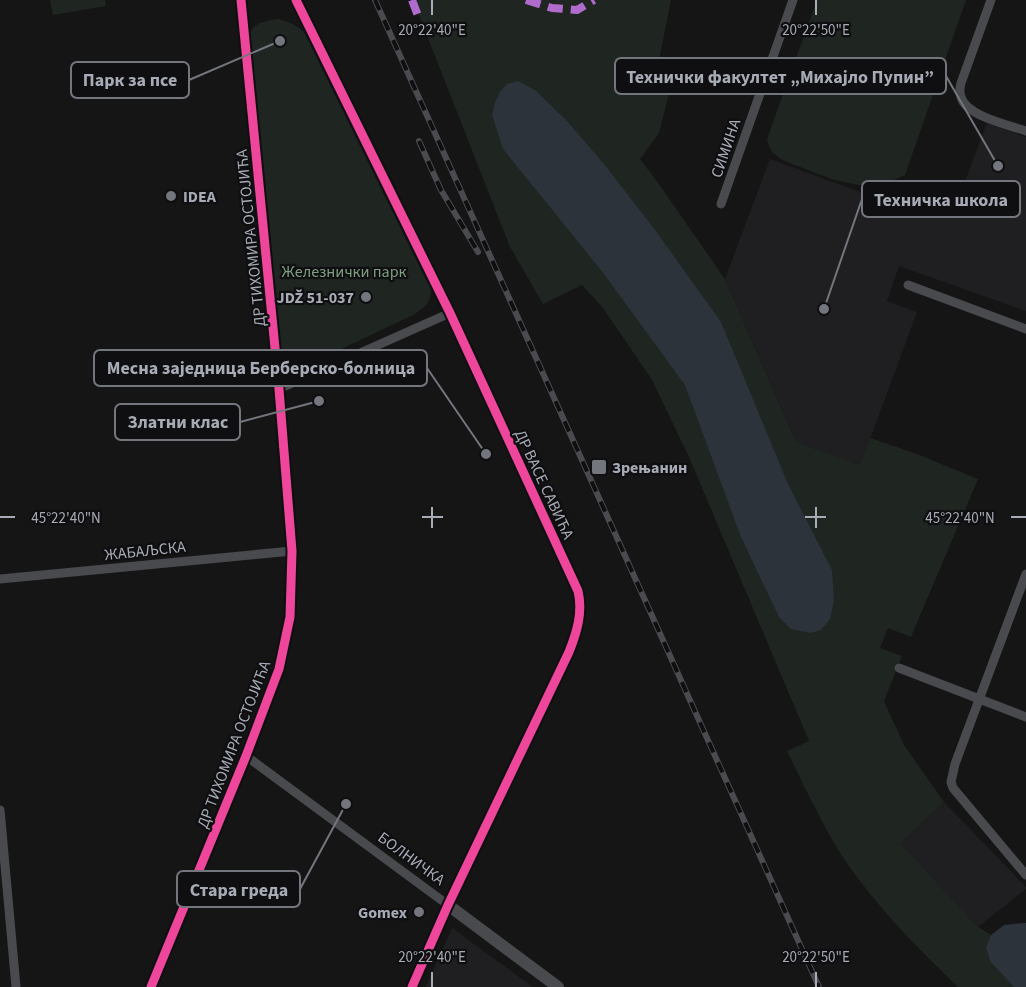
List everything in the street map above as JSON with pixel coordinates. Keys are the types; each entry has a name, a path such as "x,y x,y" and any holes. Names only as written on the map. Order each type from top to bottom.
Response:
{"street":[{"name":"ДР ТИХОМИРА ОСТОЈИЋА","path":"151,987 246,756 279,669 290,617 292,550 279,389 241,0"},
{"name":"ДР ВАСЕ САВИЋА","path":"296,0 450,313 578,591 580,605 578,626 569,652 448,904 412,987"},
{"name":"СИМИНА","path":"721,204 793,0"},
{"path":"992,0 961,83 960,94 970,110 1026,131"},
{"path":"908,285 1026,329"},
{"path":"279,389 450,313"},
{"name":"ЖАБАЉСКА","path":"0,579 292,550"},
{"path":"1026,574 955,764 951,782 953,788 1026,874"},
{"path":"898,668 1026,717"},
{"name":"БОЛНИЧКА","path":"246,756 558,987"},
{"path":"0,810 16,987"}],"shaded area":[{"path":"518,81 535,90 567,121 604,164 721,322 788,484 832,570 834,600 830,619 821,630 811,633 791,629 779,617 741,537 685,385 604,274 503,149 492,115 500,92 507,84"},
{"path":"987,123 1026,137 1026,311 899,266 887,301 917,312 860,466 796,442 725,279 770,159 890,203 896,187 954,210"},
{"path":"944,802 1026,887 978,927 899,843"},
{"path":"1026,923 1026,987 1014,987 990,961 986,947 991,935 1004,925"},
{"path":"452,928 533,987 426,987"}],"green space":[{"path":"50,0 105,0 106,6 53,15"},
{"path":"413,0 671,0 659,60 675,70 659,133 640,159 725,279 796,442 860,465 870,438 978,479 911,637 888,628 880,648 902,656 884,701 904,745 944,802 900,843 978,927 991,935 986,947 990,960 1014,987 958,987 895,923 840,853 787,751 809,741 689,457 652,380 603,308 582,285 543,304 510,247"},
{"path":"817,0 966,0 905,175 885,184 858,185 831,179 782,160 772,152 769,146 767,139"},
{"name":"Железнички парк","path":"278,19 304,32 431,290 426,305 413,315 293,372 283,365 250,34 257,25"}],"railway":[{"path":"375,0 819,987"},
{"path":"419,141 441,190 478,252"}],"marked path":[{"path":"412,0 420,21"},
{"path":"526,0 552,8 577,10 594,0"}],"cycle path":[{"path":"151,987 246,756 279,669 290,617 292,551 279,389 241,0"},
{"path":"296,0 450,313 578,591 580,607 569,652 448,905 412,987"}],"place":[{"name":"Парк за псе","path":"280,41"},
{"name":"Технички факултет „Михајло Пупин”","path":"998,166"},
{"name":"IDEA","path":"171,196"},
{"name":"JDŽ 51-037","path":"366,297"},
{"name":"Техничка школа","path":"824,309"},
{"name":"Златни клас","path":"319,401"},
{"name":"Месна заједница Берберско-болница","path":"486,454"},
{"name":"Зрењанин","path":"599,467"},
{"name":"Стара греда","path":"346,804"},
{"name":"Gomex","path":"419,912"}]}
